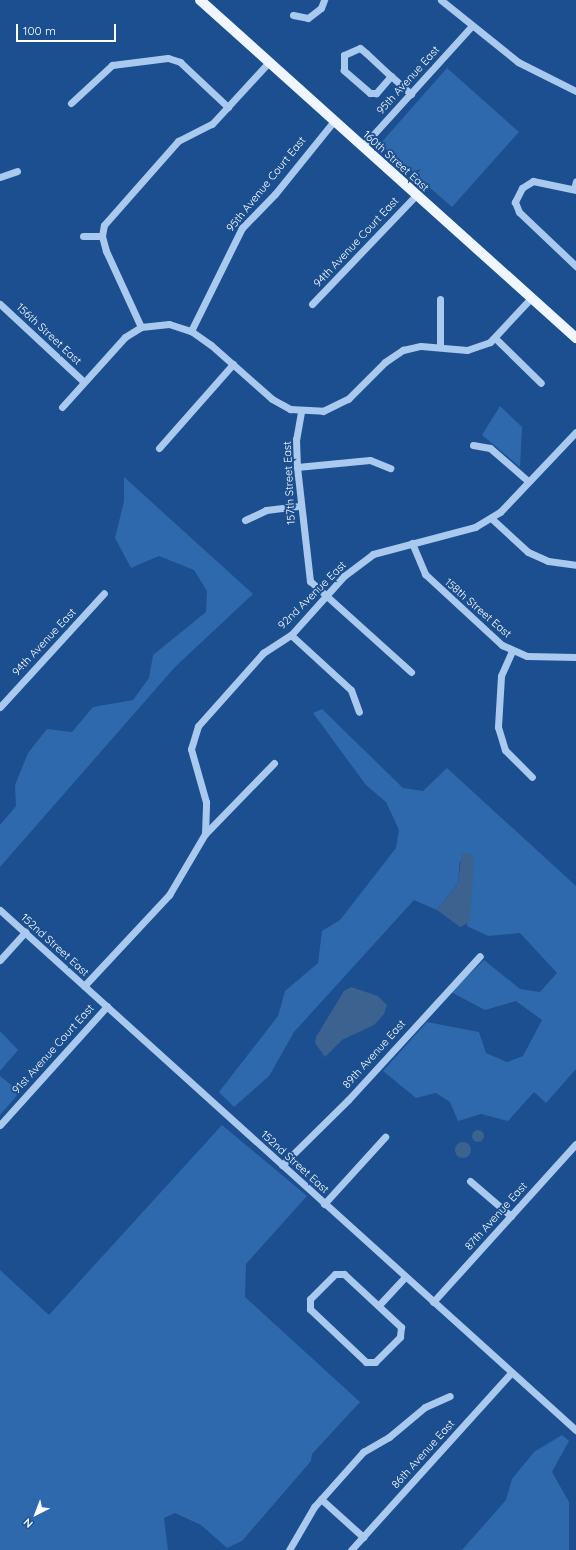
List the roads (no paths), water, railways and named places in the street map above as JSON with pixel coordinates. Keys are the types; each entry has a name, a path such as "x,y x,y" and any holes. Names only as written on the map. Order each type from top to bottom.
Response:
{"main road":[{"name":"160th Street East","path":"200,0 268,63 576,338"}],"street":[{"path":"293,15 308,18 321,8 324,0"},
{"path":"440,0 471,27 518,62 576,91"},
{"name":"95th Avenue East","path":"362,147 471,27"},
{"path":"391,76 376,93 370,93 344,70 344,55 360,48 411,94"},
{"path":"71,104 112,65 168,58 180,62 228,106"},
{"path":"141,327 102,236 110,217 173,146 212,124 268,63"},
{"name":"95th Avenue Court East","path":"191,331 242,228 275,194 334,121"},
{"path":"0,177 18,171"},
{"path":"576,181 575,189 541,181 530,182 517,197 519,212 576,266"},
{"name":"94th Avenue Court East","path":"312,304 416,195"},
{"path":"83,236 102,236"},
{"path":"62,407 114,347 141,327 169,324 191,331 233,364 272,400 302,412 336,408 403,350 421,346 466,350 495,338 531,298"},
{"path":"440,299 440,347"},
{"name":"156th Street East","path":"0,304 84,381"},
{"path":"495,338 541,383"},
{"path":"159,448 233,364"},
{"name":"157th Street East","path":"302,412 296,439 297,467 308,577 325,597 410,672"},
{"name":"92nd Avenue East","path":"205,834 206,802 192,749 198,726 263,653 291,635 325,597 364,560 412,543 469,529 491,518 576,432"},
{"path":"473,445 490,448 528,481"},
{"path":"297,467 370,460 390,468"},
{"path":"245,520 266,510 300,506"},
{"path":"491,518 528,552 548,561 576,565"},
{"name":"158th Street East","path":"412,543 421,570 433,583 512,651 527,656 576,657"},
{"name":"94th Avenue East","path":"2,703 104,592"},
{"path":"291,635 351,690 359,712"},
{"path":"512,651 502,676 498,727 505,750 532,777"},
{"name":"91st Avenue Court East","path":"84,986 169,895 205,834 274,763"},
{"name":"152nd Street East","path":"0,910 511,1373 576,1430"},
{"path":"0,960 26,932"},
{"name":"89th Avenue East","path":"282,1164 348,1100 480,956"},
{"name":"91st Avenue Court East","path":"0,1125 106,1006"},
{"path":"324,1204 386,1137"},
{"name":"87th Avenue East","path":"433,1302 576,1144"},
{"path":"470,1181 511,1216"},
{"path":"341,1273 379,1305 399,1325 401,1334 377,1361 370,1363 311,1311 309,1304 332,1275 341,1273"},
{"path":"379,1305 405,1277"},
{"name":"86th Avenue East","path":"351,1550 511,1373"},
{"path":"289,1550 321,1499 363,1452 389,1437 425,1407 450,1396"},
{"path":"321,1499 363,1537"}]}
